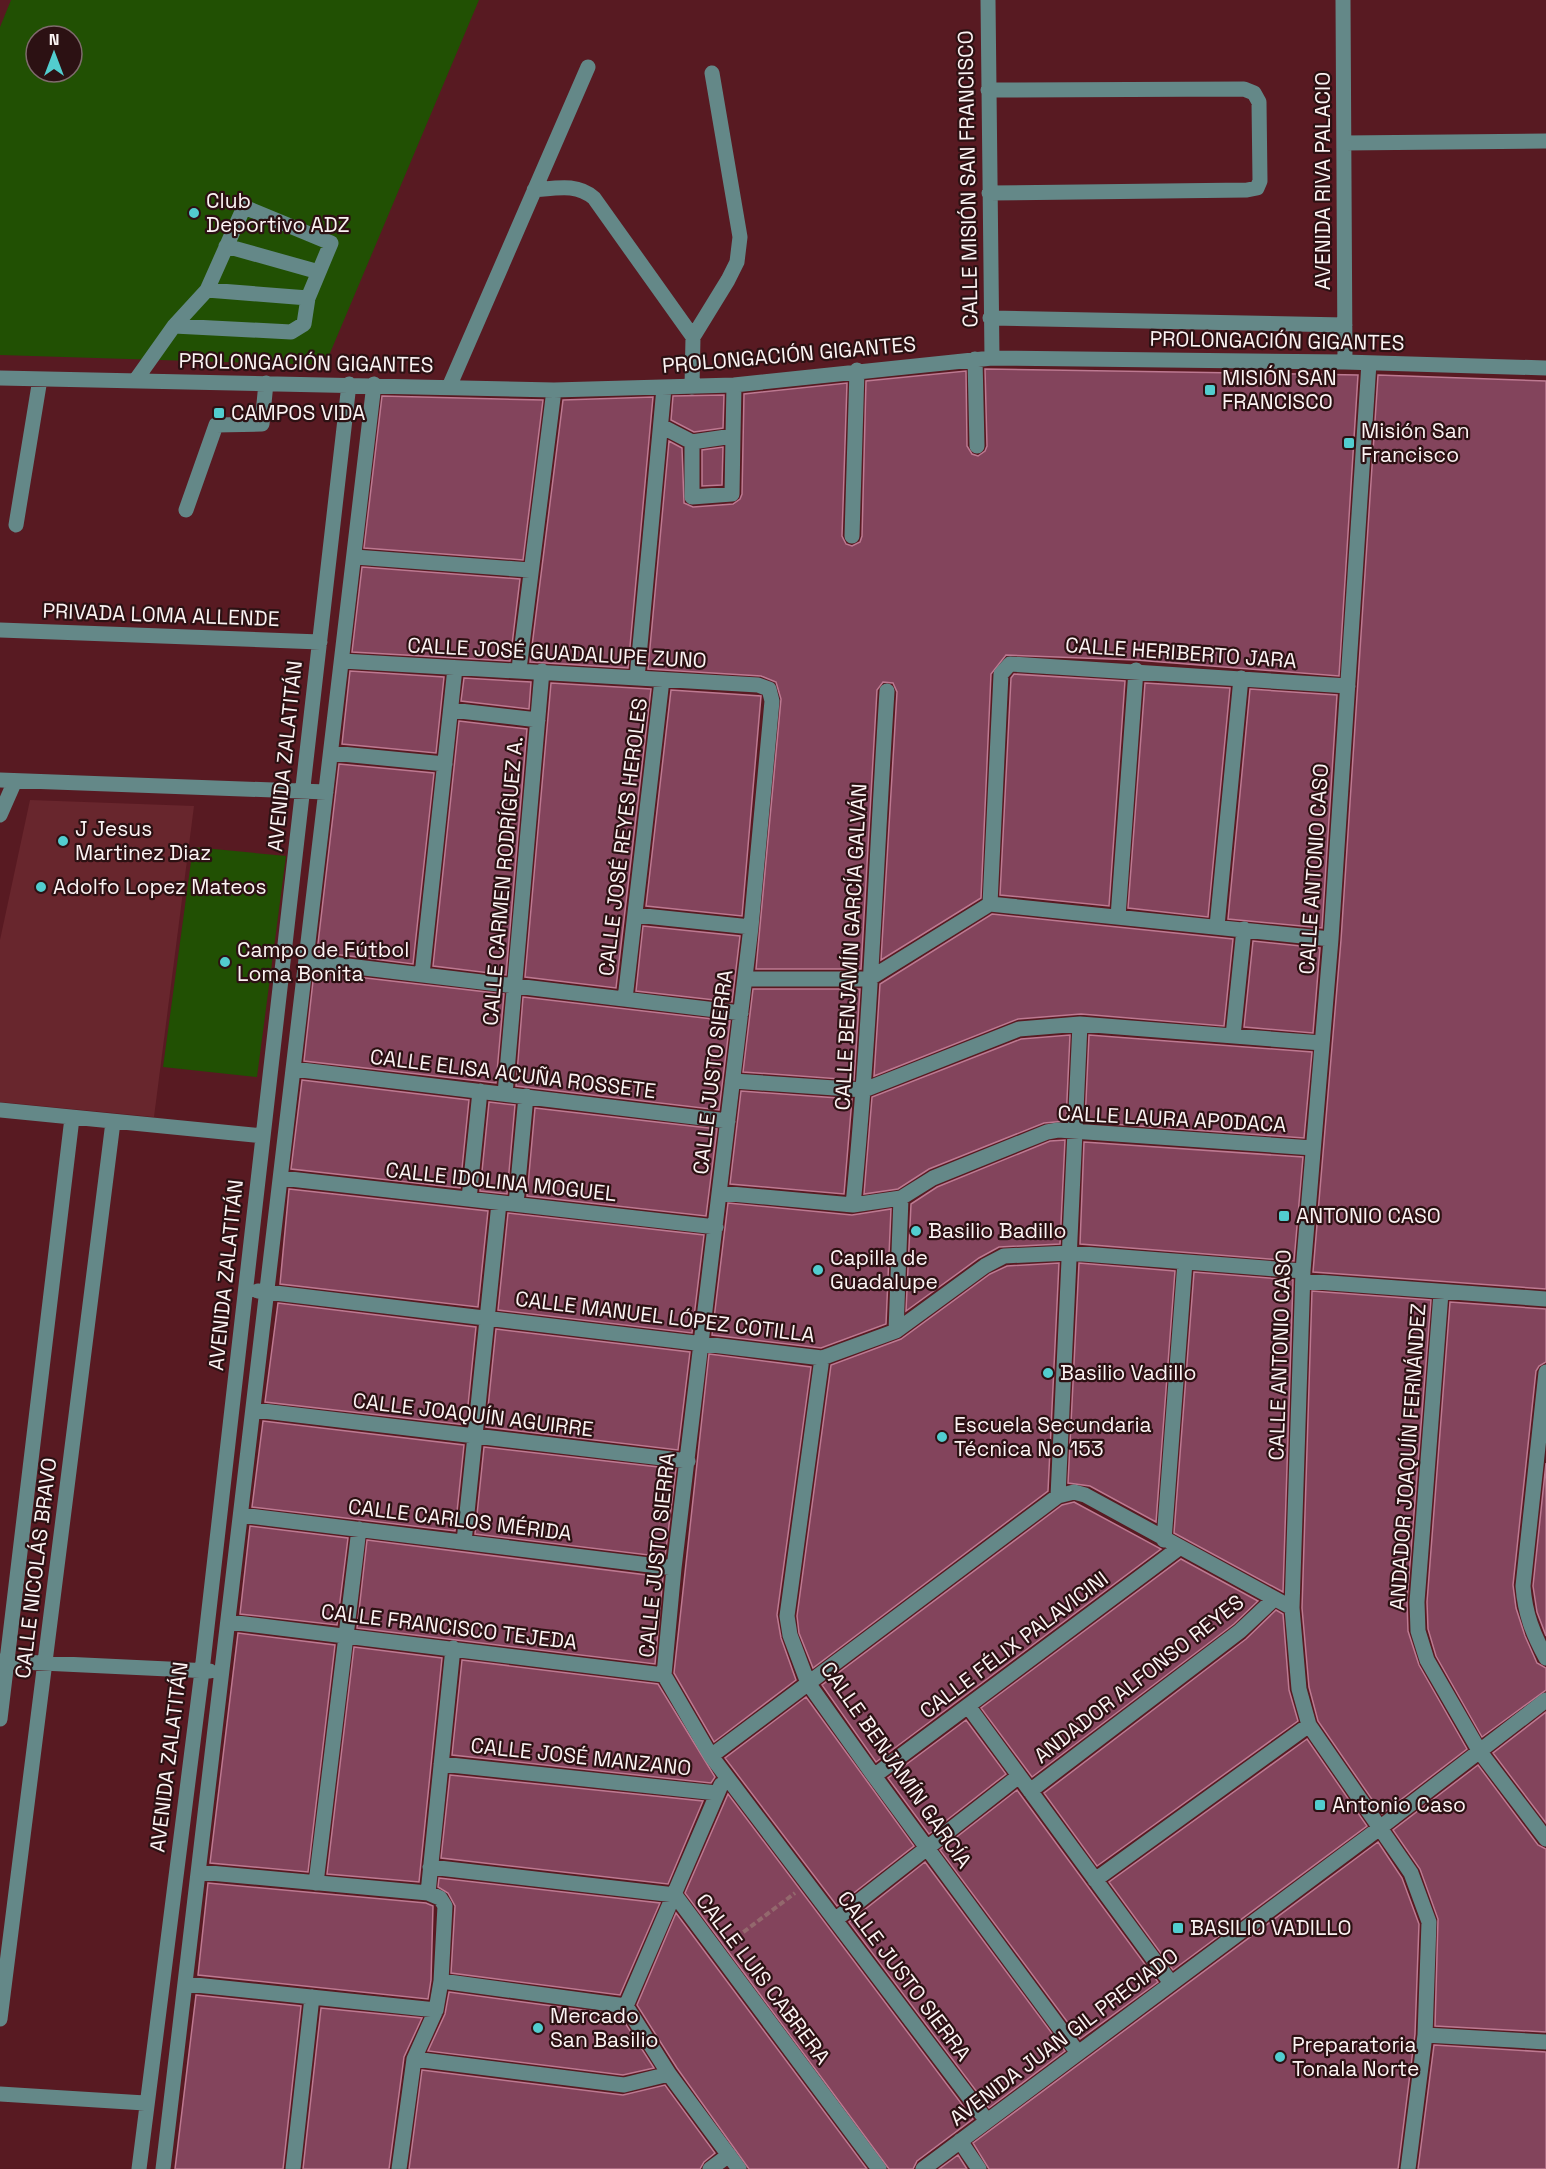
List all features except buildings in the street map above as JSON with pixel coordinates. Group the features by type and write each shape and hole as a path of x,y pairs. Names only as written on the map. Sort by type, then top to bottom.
{"street":[{"name":"CALLE MISIÓN SAN FRANCISCO","path":"988,0 992,358"},
{"name":"AVENIDA RIVA PALACIO","path":"1343,0 1345,362"},
{"path":"448,387 588,67"},
{"path":"692,387 693,338 732,271 736,262 740,237 712,73"},
{"path":"988,90 1244,89 1254,93 1259,102 1260,181 1257,188 989,192"},
{"path":"1344,143 1546,141"},
{"path":"534,190 573,187 585,190 594,198 693,338"},
{"path":"135,381 174,327 207,290 244,207 331,243 308,298 304,324 291,332 174,327"},
{"path":"226,246 319,272"},
{"path":"207,290 308,298"},
{"path":"990,318 1345,325"},
{"name":"PROLONGACIÓN GIGANTES","path":"0,378 374,384 554,390 734,385 857,370 992,358 1345,362 1546,368"},
{"path":"975,359 977,446"},
{"name":"CALLE ANTONIO CASO","path":"1369,363 1330,939 1303,1276 1292,1608 1299,1689 1309,1725 1411,1873 1429,1922 1425,2035 1408,2169"},
{"path":"852,536 857,370"},
{"path":"16,525 39,379"},
{"path":"186,510 216,425 262,424 266,383"},
{"name":"AVENIDA ZALATITÁN","path":"139,2169 145,2103 202,1671 349,384"},
{"name":"AVENIDA ZALATITÁN","path":"163,2169 374,384"},
{"path":"692,442 692,497 732,494 734,385"},
{"name":"CALLE JOSÉ REYES HEROLES","path":"637,678 664,388"},
{"path":"519,669 554,390"},
{"path":"661,426 692,442 733,436"},
{"path":"355,557 530,570"},
{"name":"PRIVADA LOMA ALLENDE","path":"0,630 320,642"},
{"name":"CALLE JOSÉ GUADALUPE ZUNO","path":"342,661 455,668 519,669 758,685 769,689"},
{"name":"CALLE HERIBERTO JARA","path":"990,904 1000,674 1010,664 1136,670 1348,686"},
{"path":"422,975 455,668"},
{"path":"1118,917 1136,670"},
{"name":"CALLE CARMEN RODRÍGUEZ A.","path":"505,1094 542,671"},
{"path":"1217,926 1241,678"},
{"name":"CALLE JOSÉ REYES HEROLES","path":"625,999 662,680"},
{"name":"CALLE JUSTO SIERRA","path":"769,689 772,701 751,927 674,1568 664,1676 711,1756 987,2121"},
{"name":"CALLE BENJAMÍN GARCÍA GALVÁN","path":"854,1205 864,1090 868,979 887,691"},
{"path":"451,710 538,720"},
{"path":"331,753 445,764"},
{"path":"0,815 7,781 326,792"},
{"path":"745,979 868,979 990,904 1330,939"},
{"path":"635,915 751,927"},
{"path":"1233,1036 1244,929"},
{"path":"306,961 741,1013"},
{"path":"1058,1496 1080,1024"},
{"path":"733,1081 864,1090 1019,1029 1080,1024 1322,1043"},
{"name":"CALLE ELISA ACUÑA ROSSETE","path":"293,1069 728,1121"},
{"path":"469,1199 480,1091"},
{"path":"516,1204 526,1096"},
{"path":"0,1110 263,1136"},
{"name":"CALLE NICOLÁS BRAVO","path":"0,1719 3,1661 72,1118"},
{"name":"CALLE NICOLÁS BRAVO","path":"0,2019 113,1122"},
{"name":"CALLE LAURA APODACA","path":"720,1193 854,1205 900,1198 933,1178 1047,1132 1076,1131 1313,1148"},
{"name":"CALLE IDOLINA MOGUEL","path":"281,1178 716,1227"},
{"path":"896,1331 900,1198"},
{"path":"464,1542 499,1203"},
{"name":"CALLE MANUEL LÓPEZ COTILLA","path":"246,1289 822,1358 896,1331 985,1266 1004,1256 1070,1253 1185,1262 1441,1293 1546,1299"},
{"path":"1164,1540 1185,1262"},
{"name":"ANDADOR JOAQUÍN FERNÁNDEZ","path":"1441,1293 1417,1602 1418,1631 1427,1660 1480,1752 1546,1839"},
{"name":"CALLE BENJAMÍN GARCÍA","path":"822,1358 787,1616 790,1635 808,1683 1078,2053"},
{"path":"1546,1372 1539,1517 1523,1587 1525,1610 1530,1629 1546,1658"},
{"name":"CALLE JOAQUÍN AGUIRRE","path":"254,1410 688,1461"},
{"path":"711,1756 1058,1496 1074,1492 1085,1495 1292,1608"},
{"name":"CALLE CARLOS MÉRIDA","path":"241,1515 674,1568"},
{"path":"316,1883 359,1529"},
{"name":"CALLE FÉLIX PALAVICINI","path":"874,1776 1179,1548"},
{"name":"ANDADOR ALFONSO REYES","path":"1030,1791 1240,1630 1274,1600"},
{"name":"CALLE FRANCISCO TEJEDA","path":"229,1622 664,1676"},
{"path":"400,2169 414,2059 436,2010 441,1980 445,1906 434,1895 430,1867 453,1648"},
{"path":"3,1661 45,1665 223,1672"},
{"name":"AVENIDA JUAN GIL PRECIADO","path":"923,2169 1381,1827 1546,1700"},
{"path":"968,1706 1171,1983"},
{"path":"1095,1880 1309,1725"},
{"name":"CALLE JOSÉ MANZANO","path":"441,1764 717,1793"},
{"path":"626,2006 725,1774"},
{"name":"ANDADOR ALFONSO REYES","path":"835,1920 1019,1776"},
{"name":"CALLE LUIS CABRERA","path":"430,1867 675,1895 879,2169"},
{"path":"199,1872 434,1895"},
{"path":"441,1980 626,2006 669,2074 739,2169"},
{"path":"186,1984 436,2010"},
{"path":"293,2169 312,1997"},
{"path":"1425,2035 1546,2042"},
{"path":"414,2059 624,2085 669,2074"},
{"path":"0,2094 145,2103"},
{"path":"960,2141 979,2169"},
{"path":"710,2169 729,2155"}],"path":[{"path":"717,1952 807,1883"}],"shaded area":[{"path":"30,800 194,806 154,1117 0,1102 0,940"}],"green space":[{"name":"Club Deportivo ADZ","path":"11,0 479,0 325,365 0,355 0,27"},
{"name":"Campo de Fútbol Loma Bonita","path":"193,847 286,856 257,1077 163,1067"}],"place":[{"name":"Club Deportivo ADZ","path":"194,213"},
{"name":"MISIÓN SAN FRANCISCO","path":"1210,390"},
{"name":"CAMPOS VIDA","path":"219,413"},
{"name":"Misión San Francisco","path":"1349,443"},
{"name":"J Jesus Martinez Diaz","path":"63,841"},
{"name":"Adolfo Lopez Mateos","path":"41,887"},
{"name":"Campo de Fútbol Loma Bonita","path":"225,962"},
{"name":"ANTONIO CASO","path":"1284,1216"},
{"name":"Basilio Badillo","path":"916,1231"},
{"name":"Capilla de Guadalupe","path":"818,1270"},
{"name":"Basilio Vadillo","path":"1048,1373"},
{"name":"Escuela Secundaria Técnica No 153","path":"942,1437"},
{"name":"Antonio Caso","path":"1320,1805"},
{"name":"BASILIO VADILLO","path":"1178,1928"},
{"name":"Mercado San Basilio","path":"538,2028"},
{"name":"Preparatoria Tonala Norte","path":"1280,2057"}]}
